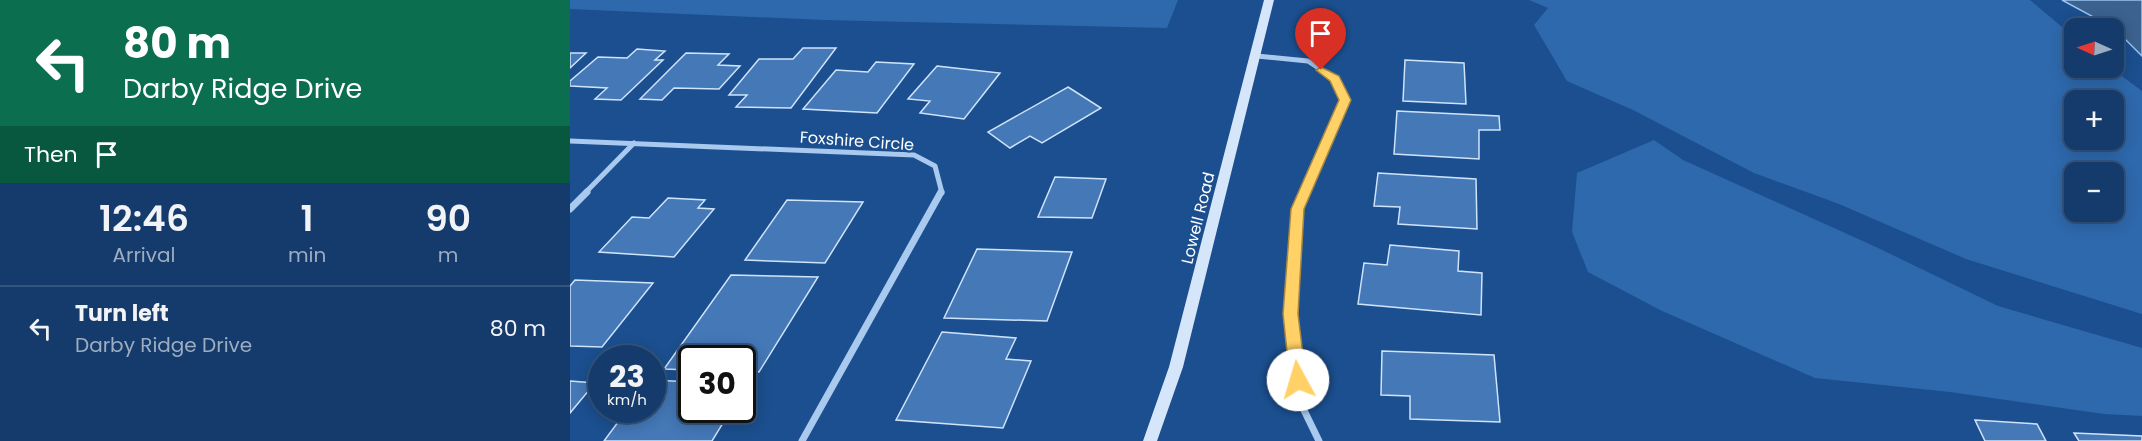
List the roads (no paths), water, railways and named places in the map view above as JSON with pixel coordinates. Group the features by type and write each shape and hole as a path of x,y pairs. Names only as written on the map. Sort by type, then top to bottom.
{"street":[{"name":"Lowell Road","path":"1150,441 1176,367 1257,56 1269,0"},
{"path":"1257,56 1308,61 1335,79 1345,100 1298,209 1291,314 1300,402 1319,441"},
{"name":"Foxshire Circle","path":"570,141 914,155 935,166 942,194 802,441"},
{"path":"570,209 634,143"}]}
